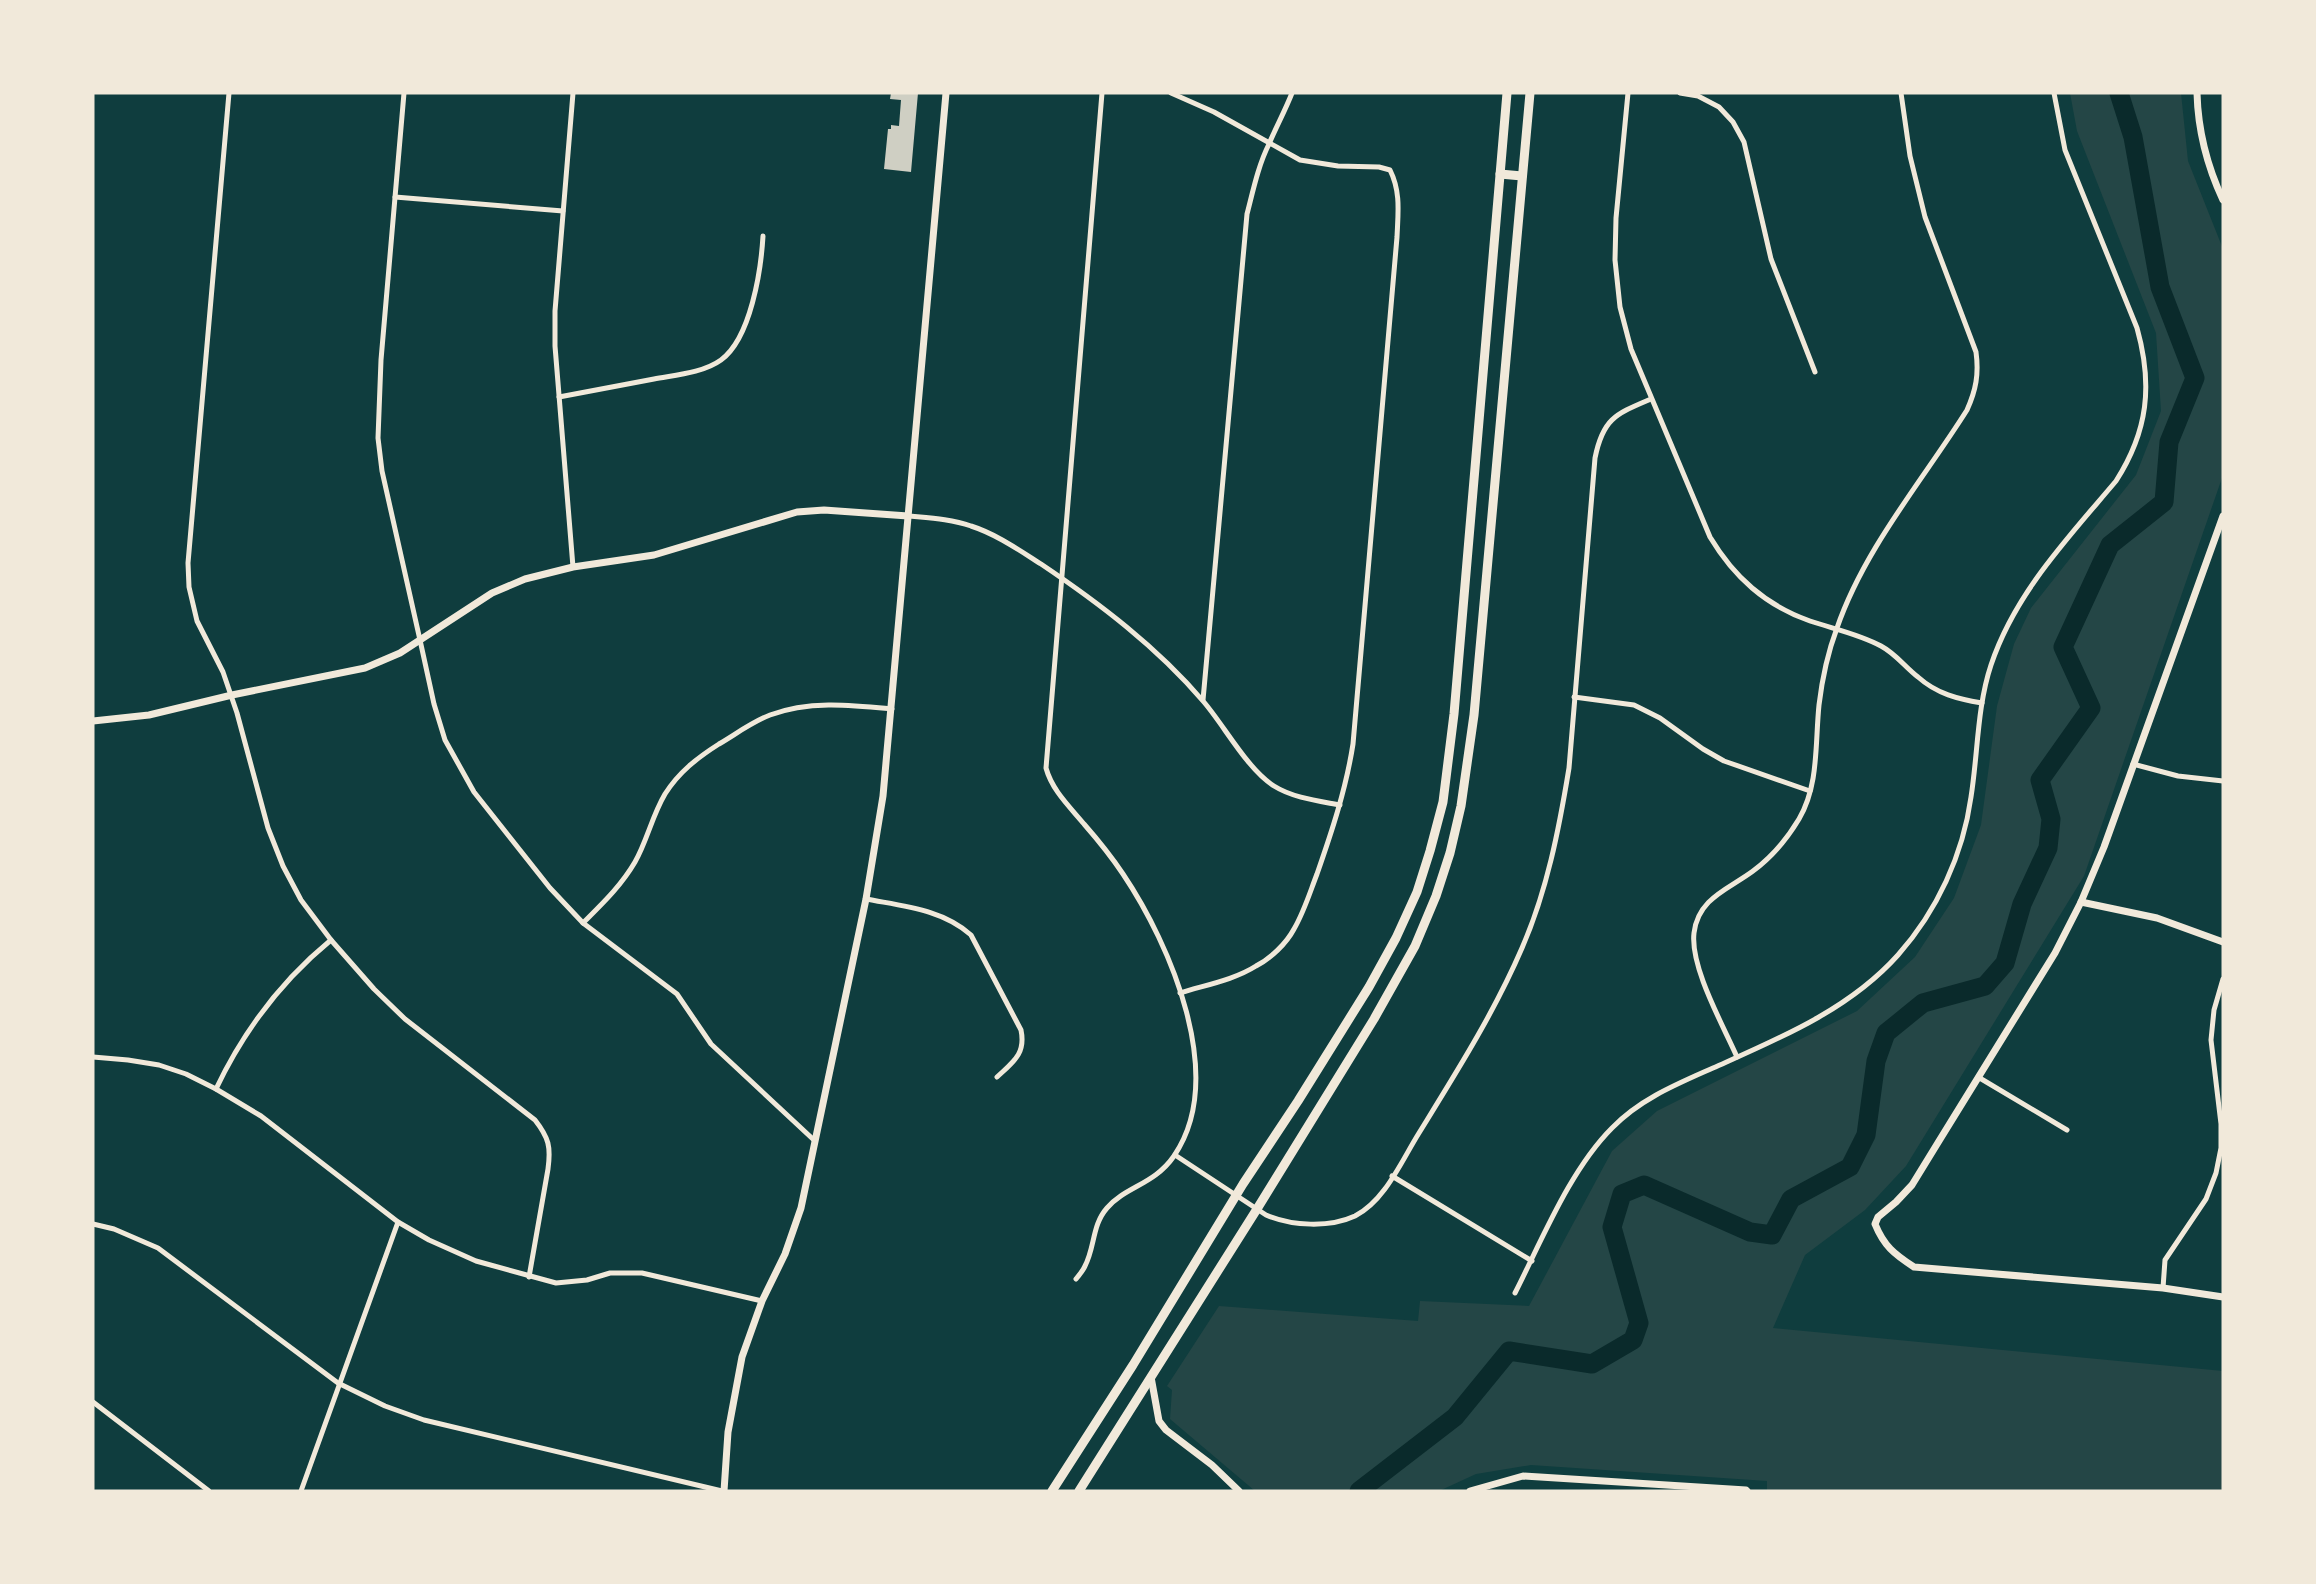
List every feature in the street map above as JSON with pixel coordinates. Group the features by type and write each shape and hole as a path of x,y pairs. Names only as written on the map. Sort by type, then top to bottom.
{"main road":[{"path":"1052,1491 1369,987 1396,939 1417,892 1443,802 1454,713 1507,93"},
{"path":"1079,1491 1374,1019 1415,946 1450,853 1461,806 1474,715 1530,93"},
{"path":"1500,174 1522,176"},
{"path":"1454,713 1474,715"}],"street":[{"path":"229,93 188,563 189,587 197,621 232,695 268,828 283,866 301,900 331,940 374,989 405,1019 534,1120 546,1134 550,1152 548,1170 529,1277"},
{"path":"404,93 381,360 378,438 382,471 445,740 474,792 519,850 583,923 677,993 711,1044 815,1141"},
{"path":"573,93 555,311 555,346 573,567"},
{"path":"93,1224 114,1228 158,1248 338,1383 385,1406 424,1420 723,1491 734,1395 742,1357 801,1208 866,899 883,796 946,93"},
{"path":"1076,1279 1085,1267 1099,1220 1108,1207 1118,1198 1156,1176 1175,1154 1186,1131 1197,1086 1193,1042 1180,993 1153,925 1124,875 1050,781 1046,768 1102,93"},
{"path":"1171,93 1214,112 1286,154 1312,163 1390,170 1398,185 1397,237 1353,744 1347,782 1303,911 1293,931 1279,949 1243,973 1180,993"},
{"path":"1203,701 1243,245 1250,203 1269,144 1292,93"},
{"path":"1628,93 1616,218 1615,260 1620,307 1631,349 1710,537 1725,561 1760,596 1808,620 1881,646 1938,692 1982,703"},
{"path":"1679,93 1699,96 1719,107 1733,122 1744,142 1771,259 1815,372"},
{"path":"1737,1057 1693,952 1694,931 1700,913 1719,891 1753,871 1785,841 1800,817 1814,773 1821,693 1836,629 1853,588 1871,555 1950,437 1976,391 1976,352 1922,207 1910,156 1901,93"},
{"path":"1515,1293 1588,1156 1612,1127 1638,1106 1668,1088 1795,1030 1841,1004 1877,977 1891,962 1932,909 1948,878 1965,831 1982,703 1997,648 2024,595 2127,464 2140,434 2147,396 2144,354 2137,328 2065,150 2054,93"},
{"path":"2197,93 2208,163 2223,200"},
{"path":"395,197 563,211"},
{"path":"559,397 693,372 720,361 734,345 749,314 761,271 763,236"},
{"path":"1175,1154 1257,1209 1276,1219 1297,1223 1318,1224 1355,1216 1371,1204 1392,1176 1479,1036 1524,945 1544,883 1562,812 1569,768 1595,458 1599,438 1607,422 1618,413 1651,399"},
{"path":"93,721 149,715 365,668 400,653 492,593 525,579 573,567 654,555 796,512 834,510 953,521 972,526 1013,546 1113,616 1169,666 1203,701 1260,775 1275,787 1290,794 1340,805"},
{"path":"2223,516 2104,847 2081,902 2055,953 1912,1185 1878,1217 1875,1224 1882,1242 1914,1267 2163,1288 2223,1297"},
{"path":"1574,696 1634,705 1660,718 1703,750 1724,761 1810,791"},
{"path":"583,923 621,884 636,860 653,816 667,792 683,770 701,756 771,714 835,704 892,709"},
{"path":"2133,764 2178,776 2223,781"},
{"path":"866,899 933,913 961,926 971,935 1021,1030 1023,1041 1020,1052 997,1077"},
{"path":"2081,902 2157,918 2223,942"},
{"path":"216,1089 232,1056 262,1011 306,961 331,940"},
{"path":"2163,1288 2165,1260 2206,1199 2216,1173 2221,1148 2221,1124 2211,1040 2214,1010 2223,979"},
{"path":"93,1057 128,1059 159,1065 186,1074 216,1089 261,1116 398,1222 475,1261 556,1283 569,1283 610,1273 635,1272 762,1301"},
{"path":"1978,1077 2067,1130"},
{"path":"1392,1176 1532,1261"},
{"path":"301,1491 398,1222"},
{"path":"1151,1377 1159,1421 1166,1430 1212,1465 1239,1491"},
{"path":"93,1402 209,1491"},
{"path":"1470,1491 1523,1476 1747,1491"}],"shaded area":[{"path":"2070,93 2181,93 2188,161 2223,249 2223,475 2084,876 1906,1166 1865,1210 1805,1255 1773,1328 2223,1371 2223,1491 1767,1491 1767,1481 1531,1465 1476,1474 1439,1491 1255,1491 1170,1419 1172,1390 1167,1386 1219,1306 1418,1321 1420,1301 1529,1306 1612,1151 1657,1111 1857,1011 1915,957 1954,898 1981,825 1997,706 2014,644 2031,608 2136,475 2161,411 2156,333 2077,131"}],"building":[{"path":"891,93 918,93 911,172 884,169 888,129 891,129 891,125 899,126 901,100 890,99"}],"waterway":[{"path":"1359,1491 1455,1417 1509,1351 1592,1364 1633,1340 1639,1323 1612,1227 1622,1194 1644,1185 1750,1232 1772,1235 1791,1199 1850,1167 1866,1135 1876,1061 1886,1033 1923,1003 1985,986 2005,963 2022,904 2048,848 2051,819 2040,780 2091,708 2063,647 2110,545 2164,502 2169,442 2195,378 2160,287 2133,137 2119,93"}]}
